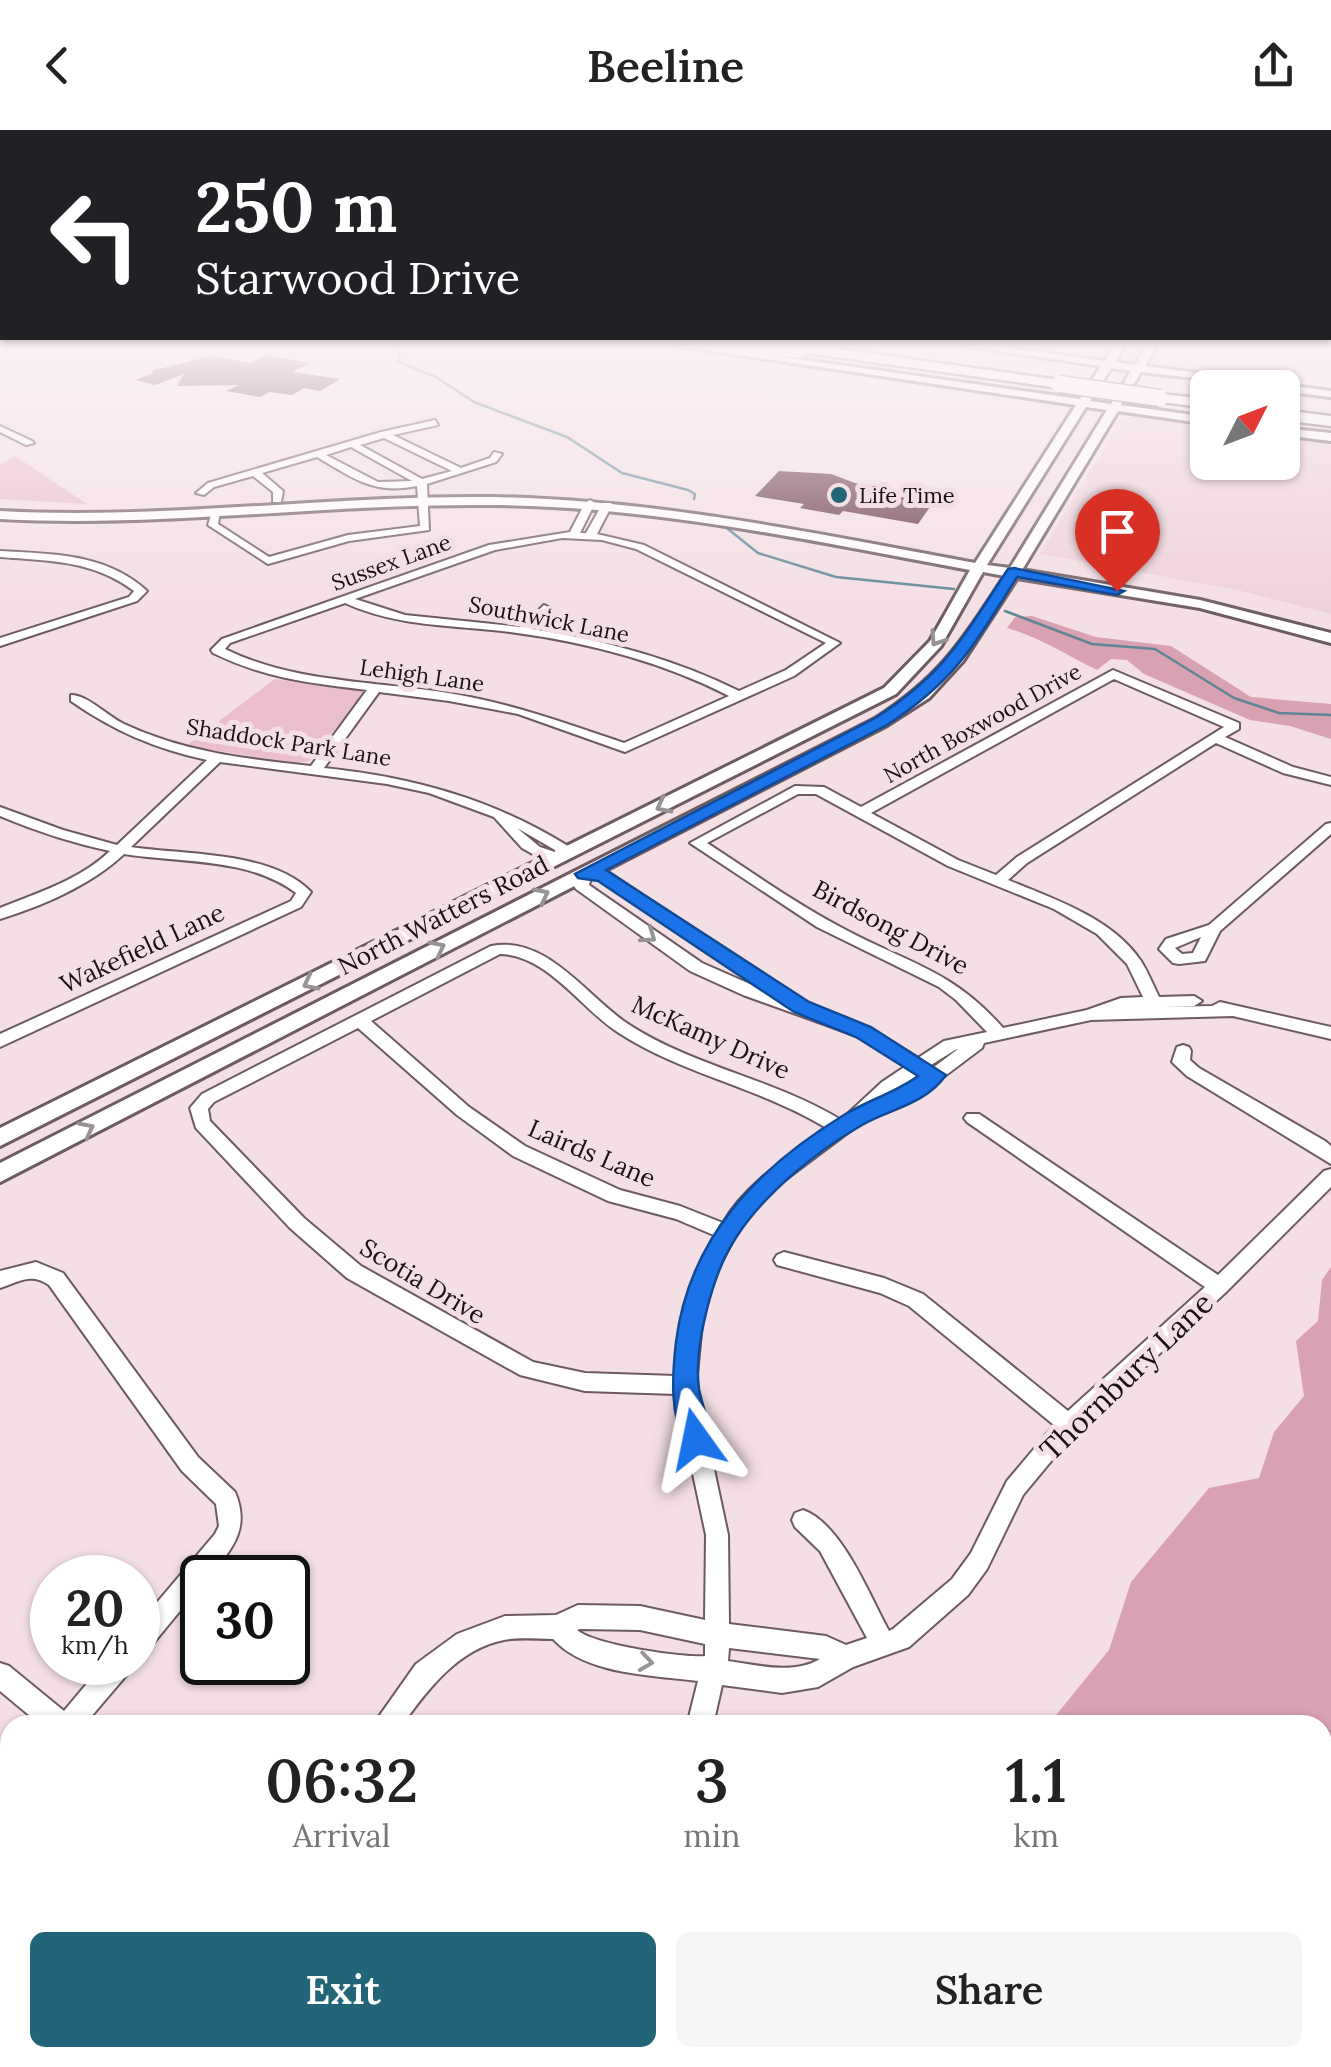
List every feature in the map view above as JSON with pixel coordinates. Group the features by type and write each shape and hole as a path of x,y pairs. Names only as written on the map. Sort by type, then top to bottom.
{"main road":[{"name":"North Watters Road","path":"0,1138 890,690 936,643 982,561 1063,435"},
{"name":"North Watters Road","path":"0,1173 881,722 923,694 958,658 1096,435"},
{"path":"1037,478 1066,483"},
{"path":"0,506 119,510 424,492 529,491 619,496 1331,624"},
{"path":"0,515 125,518 216,514 424,492 719,513"},
{"path":"590,504 600,498 619,496"},
{"path":"1274,614 1331,638"},
{"path":"562,857 585,874"}],"street":[{"path":"14,435 29,442"},
{"path":"201,493 211,485 380,435"},
{"path":"387,435 460,471"},
{"path":"352,444 424,492"},
{"path":"318,454 378,485 424,492 460,471 494,460 496,454"},
{"path":"254,472 278,491 276,500"},
{"path":"216,514 214,525 268,561 348,538 425,528 424,492"},
{"path":"582,535 590,504"},
{"path":"582,535 607,505"},
{"path":"582,535 640,548 833,641 833,646 808,663 741,697"},
{"name":"Sussex Lane","path":"218,646 506,543 582,535"},
{"path":"0,642 140,594 140,589 111,568 95,562 2,556"},
{"name":"Southwick Lane","path":"346,599 396,616 524,631 622,652 741,697"},
{"path":"524,631 544,608"},
{"name":"Lehigh Lane","path":"218,646 219,652 268,672 521,711 624,748 741,697"},
{"name":"North Boxwood Drive","path":"860,812 1113,674 1234,726 1216,738"},
{"path":"315,770 374,688"},
{"name":"Shaddock Park Lane","path":"75,698 137,735 218,758 428,788 501,817 511,832 547,857 562,857"},
{"path":"999,880 1022,860 1216,738 1288,770 1331,781"},
{"path":"0,914 84,878 123,850 218,758"},
{"name":"Birdsong Drive","path":"860,812 820,790 800,788 697,843 837,932 949,982 979,1008 1000,1036"},
{"path":"0,811 52,832 123,850"},
{"path":"860,812 953,863 1059,906 1102,931 1134,962 1155,1006"},
{"path":"1214,928 1331,828"},
{"name":"Wakefield Lane","path":"0,1041 296,904 303,896 302,888 255,870 123,850"},
{"path":"802,1007 603,875 585,874 581,886 696,966 750,992 802,1007 863,1032 926,1070"},
{"name":"McKamy Drive","path":"199,1108 208,1098 498,948 519,949 623,1028 848,1124"},
{"path":"702,1715 718,1634 717,1535 685,1385 693,1312 704,1275 726,1232 770,1181 848,1124 903,1099 926,1070 981,1040 1092,1015 1155,1006 1230,1011 1331,1034"},
{"name":"Lairds Lane","path":"358,1020 463,1111 519,1151 616,1196 680,1213 726,1232"},
{"path":"1182,1052 1181,1062 1193,1072 1319,1146 1331,1157"},
{"name":"Scotia Drive","path":"199,1108 202,1123 297,1223 378,1288 548,1377 604,1384 685,1385"},
{"path":"974,1118 1220,1286"},
{"name":"Thornbury Lane","path":"558,1627 575,1645 622,1658 782,1682 818,1676 846,1657 900,1638 960,1587 979,1560 1015,1488 1068,1424 1220,1286 1331,1176"},
{"path":"784,1260 884,1286 916,1300 1068,1424"},
{"path":"0,1280 20,1271 36,1270 56,1279 190,1464 227,1499 231,1512 224,1541 160,1617"},
{"path":"803,1520 828,1543 883,1644"},
{"path":"394,1715 425,1673 466,1642 504,1628 558,1627 578,1617 640,1618 718,1634 826,1648 846,1657"},
{"path":"0,1675 51,1715"},
{"path":"73,1715 100,1685"}],"shaded area":[{"path":"1113,435 1190,435 1190,480 1300,480 1300,439 1331,444 1331,614 1238,590 1040,554"},
{"path":"15,456 87,504 0,499 0,465"},
{"path":"1032,616 1096,637 1171,646 1251,697 1331,704 1331,739 1290,726 1250,720 1144,674 1127,660 1111,659 1097,670 1007,628 1015,617"},
{"path":"275,679 366,691 309,761 298,763 186,746"},
{"path":"1331,1267 1331,1715 1056,1715 1109,1650 1131,1582 1209,1488 1259,1478 1274,1432 1304,1396 1296,1341 1318,1321 1322,1280"}],"building":[{"name":"Life Time","path":"779,471 831,474 855,483 937,497 918,524 843,511 839,515 800,508 804,504 755,496"}],"waterway":[{"path":"563,435 622,473 688,490 695,494 694,499"},
{"path":"723,525 758,553 836,577 954,589"},
{"path":"1005,611 1092,644 1155,649 1234,698 1279,713 1331,715"}],"place":[{"name":"Life Time","path":"839,495"}],"route":[{"path":"696,1439 685,1385 693,1312 704,1275 726,1232 770,1181 854,1119 903,1099 934,1075 863,1032 802,1007 603,875 585,874 901,710 938,682 958,658 1014,572 1117,591"}]}
